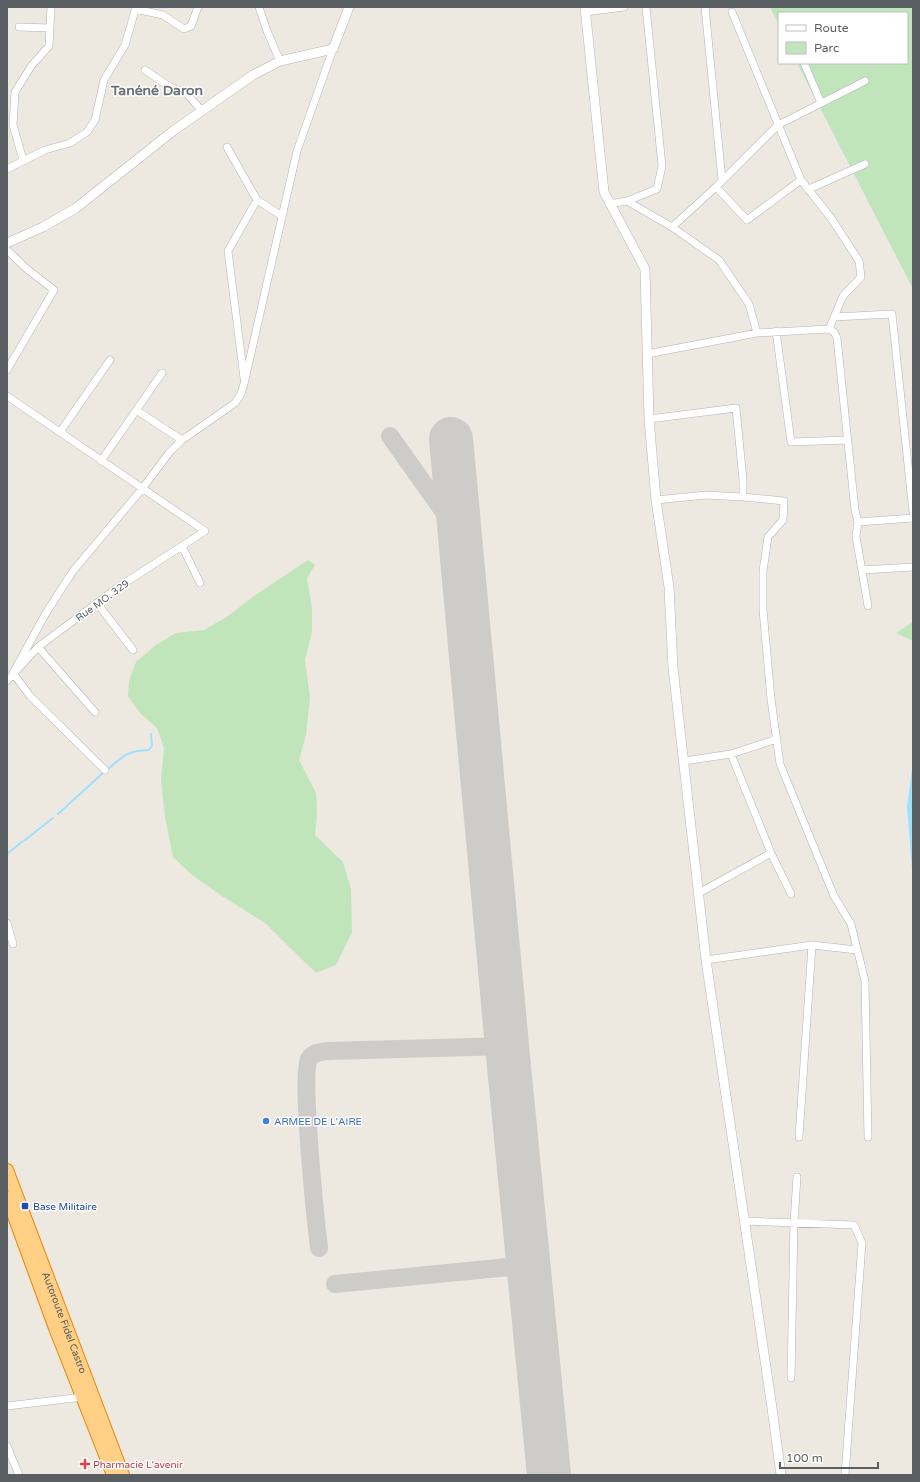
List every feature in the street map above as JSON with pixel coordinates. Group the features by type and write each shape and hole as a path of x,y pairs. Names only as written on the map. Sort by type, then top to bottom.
{"highway":[{"name":"Autoroute Fidel Castro","path":"7,1170 123,1475"},
{"name":"Autoroute Fidel Castro","path":"7,1197 55,1328 113,1475"}],"street":[{"path":"23,160 13,125 15,92 32,65 49,46 51,7"},
{"path":"7,170 23,160 45,150 70,143 87,132 95,120 104,80 125,45 136,8 163,15 184,29 191,26 198,7"},
{"path":"259,7 267,31 280,61"},
{"path":"105,770 30,696 13,673 46,613 73,571 142,489 169,453 182,440 235,403 241,394 297,151 349,7"},
{"path":"624,7 585,9 604,192 609,204 645,269 649,419 656,500 669,588 673,668 698,894 706,960 781,1475"},
{"path":"609,204 627,201 657,189 662,166 646,7"},
{"path":"705,7 722,180"},
{"path":"732,12 801,180 831,218 859,261 861,277 843,296 829,329"},
{"path":"19,28 50,28"},
{"path":"7,243 43,227 76,208 173,131 253,75 280,61 333,49"},
{"path":"804,64 821,103"},
{"path":"145,70 170,87 187,94 202,111"},
{"path":"672,227 716,187 778,124 865,81"},
{"path":"227,147 257,200 282,216"},
{"path":"809,190 865,164"},
{"path":"716,187 747,220 801,180"},
{"path":"244,384 228,250 257,200"},
{"path":"627,201 672,227 719,260 749,304 757,333"},
{"path":"7,250 27,269 54,290 7,370"},
{"path":"834,317 892,314 913,512"},
{"path":"647,354 757,333 829,329 834,332 837,338 847,440 855,510 858,522 856,536 868,606"},
{"path":"776,332 791,442 847,440"},
{"path":"60,432 110,360"},
{"path":"101,460 162,373"},
{"path":"7,396 142,489"},
{"path":"649,419 736,408 743,480 743,497"},
{"path":"136,410 182,440"},
{"name":"Rue MO. 329","path":"7,681 38,647 117,588 205,531 142,489"},
{"path":"656,500 706,495 784,501 783,520 768,537 763,571 763,610 770,699 780,764 834,896 851,924 856,950 865,982 868,1137"},
{"path":"858,522 913,518"},
{"path":"182,546 200,582"},
{"path":"862,570 913,567"},
{"path":"97,603 133,650"},
{"path":"38,647 95,712"},
{"path":"684,761 731,754 777,738"},
{"path":"731,754 790,894"},
{"path":"698,894 772,853"},
{"path":"7,924 13,944"},
{"path":"706,960 812,945 856,950"},
{"path":"799,1137 812,945"},
{"path":"791,1378 794,1222 797,1177"},
{"path":"744,1221 854,1224 862,1243 845,1475"},
{"path":"7,1406 83,1397"},
{"path":"7,1446 19,1475"}],"green space":[{"path":"770,7 913,7 913,289 798,64 908,64 908,12 778,12 778,23"},
{"path":"308,560 315,565 307,578 312,609 312,632 305,660 310,698 306,735 299,760 316,793 317,814 315,835 343,862 351,889 352,932 336,965 316,973 265,923 192,875 173,857 165,817 161,779 164,748 157,728 140,713 128,696 129,681 136,662 156,645 176,633 204,630 228,616 254,596"},
{"path":"913,622 913,641 896,633"}],"water":[{"path":"913,763 913,882 907,806"}],"waterway":[{"path":"108,769 126,755 136,751 149,750 152,746 151,734"},
{"path":"58,814 104,772"},
{"path":"25,840 53,818"},
{"path":"7,854 23,841"}],"taxiway":[{"path":"390,436 451,522 461,547"},
{"path":"319,1248 307,1118 306,1090 309,1059 317,1053 328,1051 507,1046"},
{"path":"335,1284 529,1265"}],"runway":[{"path":"451,439 507,1046 549,1475"}],"place":[{"name":"ARMEE DE L'AIRE","path":"266,1121"},
{"name":"Base Militaire","path":"25,1206"},
{"name":"Pharmacie L'avenir","path":"85,1464"}],"district":[{"name":"Tanéné Daron","path":"157,90"}]}
